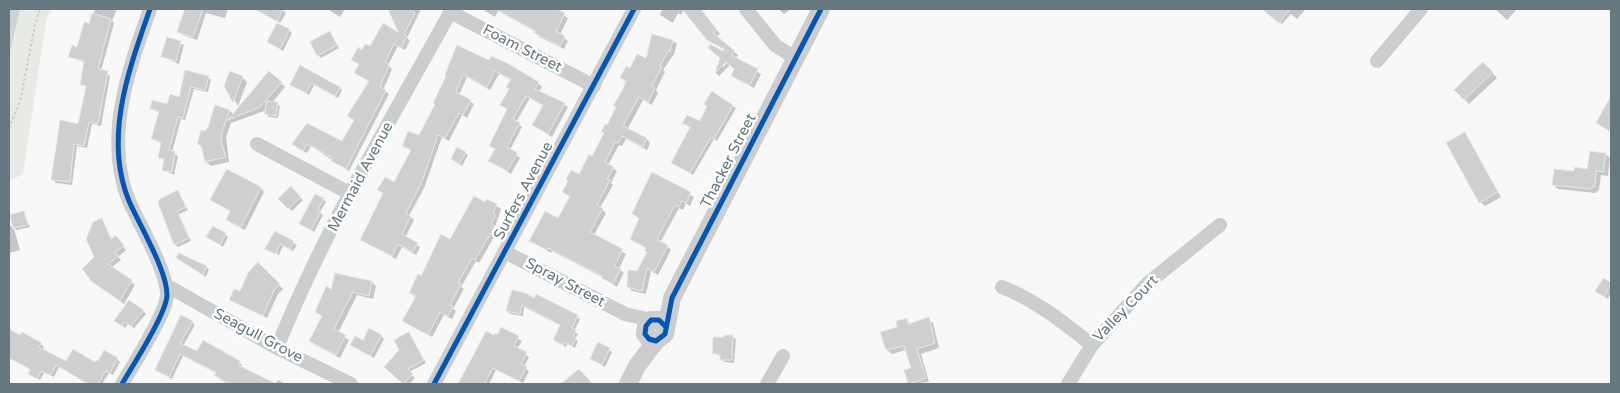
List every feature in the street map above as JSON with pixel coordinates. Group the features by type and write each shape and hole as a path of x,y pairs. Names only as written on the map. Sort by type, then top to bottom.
{"street":[{"path":"122,384 165,305 166,285 128,199 122,180 118,148 122,100 150,9"},
{"name":"Surfers Avenue","path":"434,384 634,9"},
{"path":"746,9 775,45 795,58"},
{"name":"Thacker Street","path":"628,384 652,329 672,298 820,9"},
{"path":"1377,61 1421,9"},
{"name":"Foam Street","path":"451,10 594,86"},
{"name":"Mermaid Avenue","path":"277,348 297,298 451,10"},
{"path":"257,144 351,194"},
{"name":"Valley Court","path":"1068,384 1092,345 1148,283 1220,225"},
{"name":"Spray Street","path":"505,252 652,329"},
{"name":"Seagull Grove","path":"166,285 277,348 351,384"},
{"path":"1002,288 1023,296 1050,311 1092,345"},
{"path":"767,384 783,356"}],"path":[{"path":"9,128 20,102 35,25 40,9"}],"shaded area":[{"path":"9,9 52,9 46,21 23,174 9,181"},
{"path":"9,9 20,9 9,56"}],"building":[{"path":"185,9 203,9 193,37 177,32"},
{"path":"254,9 283,9 277,21"},
{"path":"388,9 408,9 415,13 404,34 407,36 401,48 394,44 385,62 389,65 380,87 386,90 346,169 331,161 333,158 307,144 303,151 292,144 307,123 342,141 354,120 347,116 369,81 354,73 359,64 351,60 358,47 362,50 365,44 370,46 383,23 398,32"},
{"path":"496,9 557,9 565,13 556,31 565,36 560,46 534,33 535,31"},
{"path":"682,9 701,9 717,30 713,33 735,51 731,55 758,69 750,85 731,76 734,69 726,62 715,73 720,58 708,48 710,44 723,51 724,49 707,40"},
{"path":"1262,9 1290,9 1279,23"},
{"path":"92,13 111,19 98,69 108,71 98,124 89,122 84,146 74,144 70,182 51,180 60,120 78,124 86,86 80,85 84,61 68,57 72,45 77,47 84,22 89,23"},
{"path":"277,23 290,29 280,49 267,42"},
{"path":"330,31 337,45 317,56 310,42"},
{"path":"652,34 673,40 670,52 668,51 660,66 662,67 652,86 655,88 648,102 639,97 623,126 647,138 643,147 622,136 618,143 615,142 605,162 614,167 607,179 610,180 597,205 603,208 590,232 623,249 614,267 621,268 613,284 601,278 602,276 548,248 547,250 529,241 545,211 558,218 570,196 562,192 568,181 566,179 571,170 579,174 589,154 592,156 604,133 601,132 605,124 607,125 616,107 613,106 626,81 620,78 626,66 630,68 637,54 646,58"},
{"path":"167,37 181,41 176,61 161,57"},
{"path":"457,45 489,60 491,56 509,64 539,82 535,89 565,103 548,134 532,125 543,105 526,96 513,119 520,123 507,147 518,153 507,171 488,161 495,149 489,146 507,109 500,105 509,89 506,87 511,79 495,71 487,87 463,74 456,92 471,100 463,115 459,113 445,138 438,135 421,184 406,213 411,216 402,234 418,243 413,252 398,244 392,256 360,240 383,193 377,190 385,177 394,182 411,150 402,146 408,131 419,135 435,104 433,103 446,76"},
{"path":"1483,62 1493,72 1464,100 1454,90"},
{"path":"300,65 340,87 335,96 311,83 306,93 290,85"},
{"path":"185,70 209,76 205,90 191,87 183,118 178,117 169,150 175,151 172,172 162,171 164,159 158,158 161,142 151,139 159,111 150,109 152,100 167,104 170,94 179,97"},
{"path":"230,71 243,76 233,103 224,86"},
{"path":"269,71 282,82 260,107 228,120"},
{"path":"712,91 733,105 714,139 711,137 690,173 671,163 690,127 682,123 687,115 700,121 707,106 704,104"},
{"path":"1611,96 1611,132 1596,123"},
{"path":"267,101 278,102 276,116 265,114"},
{"path":"215,105 230,110 222,132 221,141 226,157 205,162 201,146 197,144 201,130 205,131 208,127"},
{"path":"1465,132 1498,192 1479,203 1446,143"},
{"path":"457,147 466,152 459,164 451,159"},
{"path":"1590,151 1606,153 1603,172 1596,171 1595,186 1590,189 1552,185 1554,169 1574,171 1574,167 1587,169"},
{"path":"227,169 261,187 241,227 226,220 230,211 210,200"},
{"path":"652,172 691,192 686,203 682,201 679,207 675,205 658,237 658,240 668,245 654,272 647,268 642,291 627,287 628,270 637,271 647,252 644,250 646,248 630,239 639,218 632,214"},
{"path":"291,186 301,197 288,209 278,199"},
{"path":"178,190 186,207 177,211 189,238 174,245 158,203 160,199"},
{"path":"315,194 324,198 318,209 321,211 311,230 299,224"},
{"path":"474,196 485,202 487,199 497,204 493,213 496,215 491,224 495,226 475,260 472,258 458,283 461,284 450,305 453,306 448,316 440,312 428,335 402,321 416,296 409,293 418,274 421,276 441,234 450,239"},
{"path":"24,211 28,225 13,228 10,215"},
{"path":"102,218 111,239 116,235 124,246 115,252 118,256 108,264 132,280 120,301 92,282 82,269 94,257 86,239 93,222"},
{"path":"213,226 226,233 220,245 206,237"},
{"path":"275,231 294,241 290,249 280,244 275,254 265,249"},
{"path":"179,253 207,266 203,275 176,258"},
{"path":"258,262 280,284 274,290 263,316 229,300 234,289 240,291 248,273"},
{"path":"335,273 372,281 369,296 353,292 334,329 346,335 336,355 309,341 322,316 315,312 326,286 331,289"},
{"path":"1604,278 1611,283 1604,297 1595,291"},
{"path":"512,290 526,293 534,298 536,294 578,315 572,328 576,330 573,336 576,338 572,346 564,342 563,345 553,340 560,325 522,305 520,314 506,311"},
{"path":"129,300 144,310 131,326 124,322 122,326 114,321"},
{"path":"181,315 193,321 180,343 197,351 203,340 240,361 238,365 277,384 231,384 214,375 216,372 180,354 169,377 155,370"},
{"path":"929,317 935,343 917,349 926,378 908,384 904,370 911,368 904,346 886,350 880,332 897,327 896,321 907,318 908,324"},
{"path":"501,327 519,336 514,346 527,352 521,364 527,367 519,381 493,368 484,384 458,384 486,331 494,335 498,334"},
{"path":"369,328 382,335 370,356 350,345 355,336 363,340"},
{"path":"9,329 20,335 22,332 42,343 39,347 66,361 73,349 95,362 96,360 98,361 104,350 118,358 110,373 105,371 98,384 88,384 56,365 51,375 41,371 37,379 28,374 30,369 9,358"},
{"path":"409,332 424,360 408,369 413,374 403,384 384,367 399,350 394,340"},
{"path":"725,335 733,335 732,360 720,360 720,354 712,354 713,337 724,337"},
{"path":"598,342 610,348 602,365 590,359"},
{"path":"579,369 593,384 561,384"}],"cycle path":[{"path":"122,384 155,328 167,296 163,274 158,261 129,201 118,153 119,128 127,80 150,9"},
{"path":"434,384 634,9"},
{"path":"665,326 659,320 651,320 646,326 645,334 649,339 656,341 665,334 672,298 821,9"}]}
